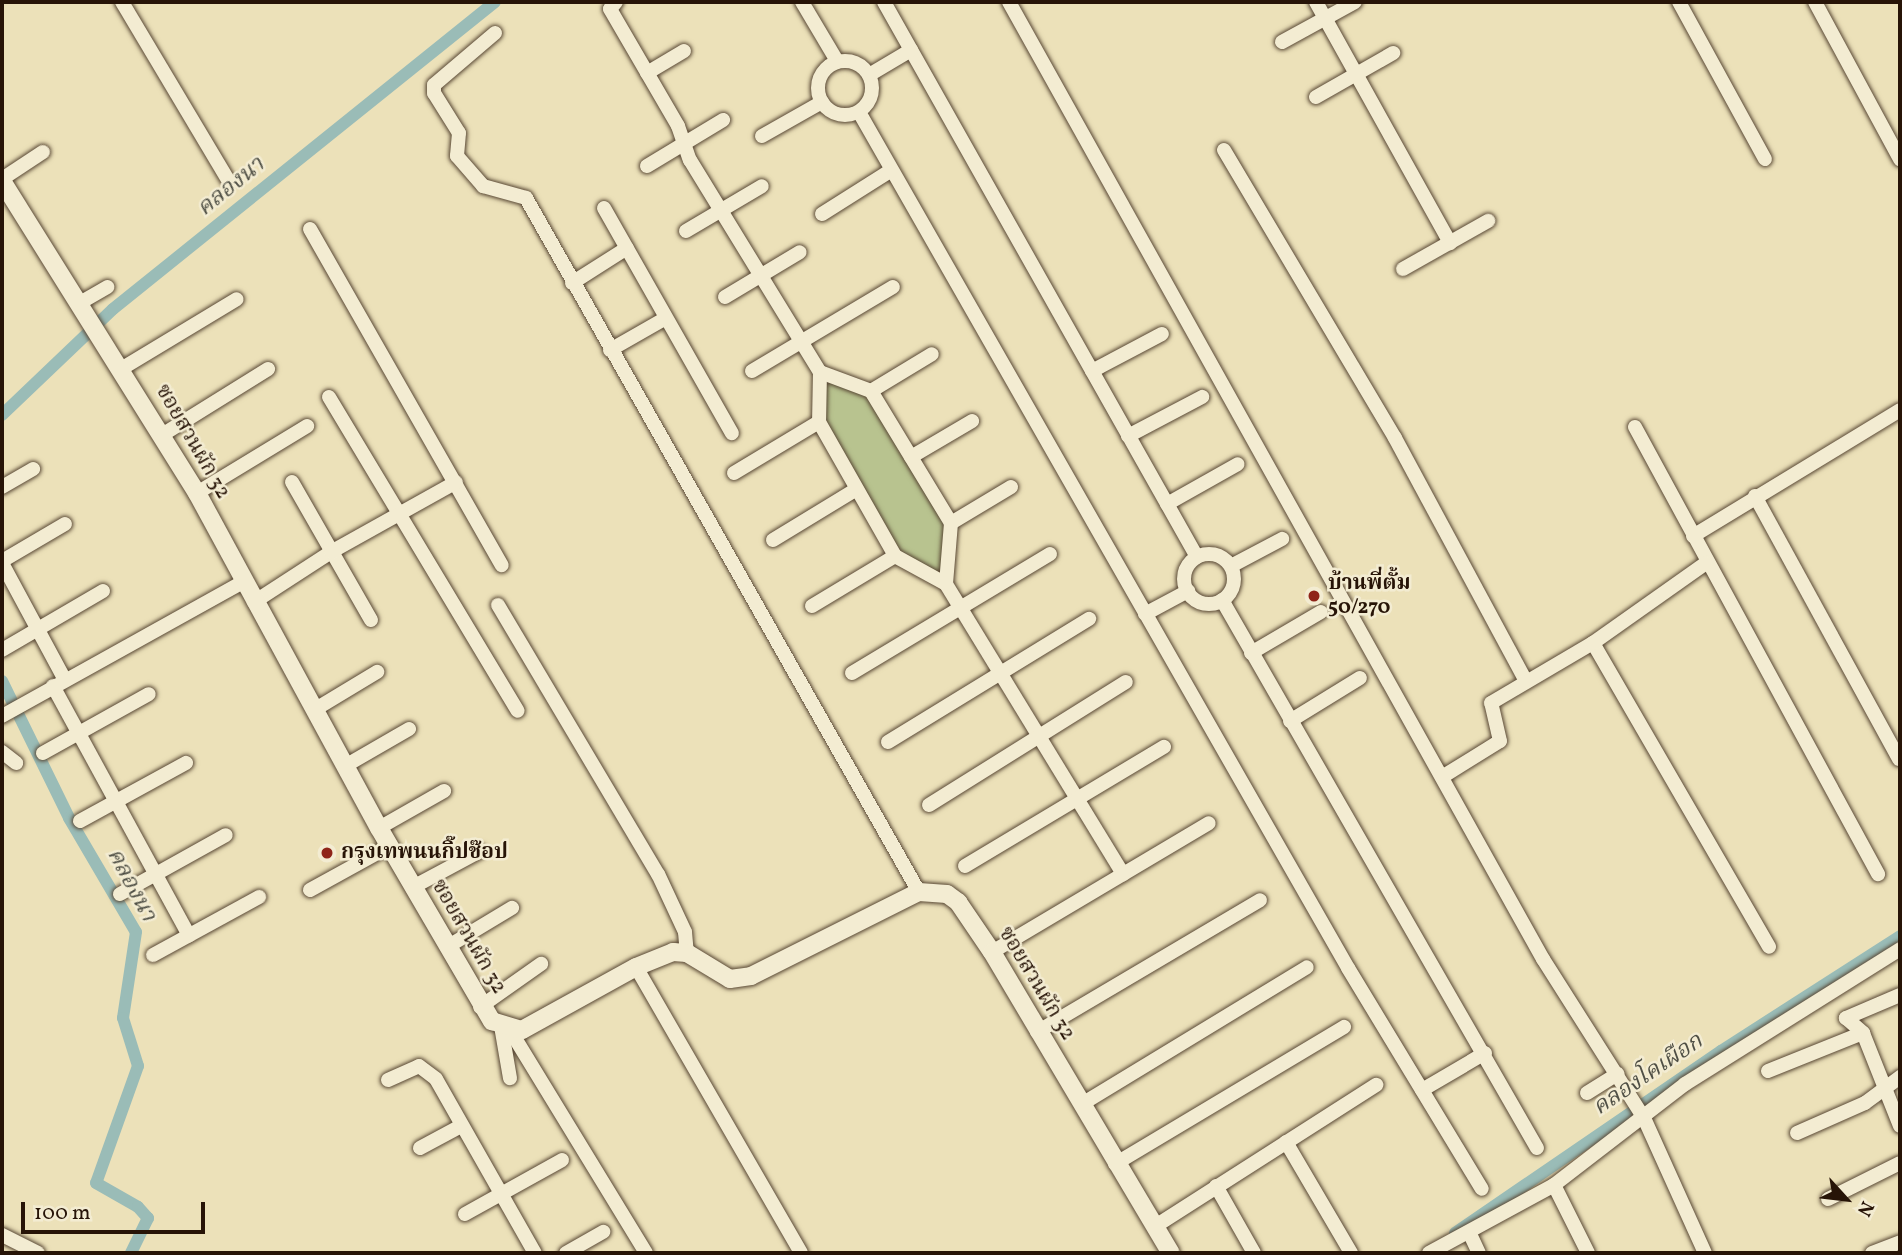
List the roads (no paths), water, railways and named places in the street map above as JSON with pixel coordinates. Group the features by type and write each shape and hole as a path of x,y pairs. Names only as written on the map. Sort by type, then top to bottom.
{"street":[{"path":"122,2 228,180"},
{"path":"616,2 610,9 648,73 684,144 820,372 820,422 895,556 946,584 1123,874"},
{"path":"802,2 837,61"},
{"path":"884,2 1197,557"},
{"path":"1009,2 1543,959 1640,1111 1705,1253"},
{"path":"1316,2 1450,243"},
{"path":"1282,42 1354,2"},
{"path":"1679,2 1765,159"},
{"path":"1815,2 1900,159"},
{"path":"495,33 438,79 433,93 459,133 457,156 464,167 496,193 526,198 919,892 751,976 730,979 687,953 660,955 533,1025 505,1028"},
{"path":"869,75 911,50"},
{"path":"648,73 684,51"},
{"path":"1316,97 1394,53"},
{"path":"837,61 853,62 869,75 872,96 859,112 838,115 822,102 819,81 837,61"},
{"path":"762,136 822,102"},
{"path":"859,112 890,171 1144,614 1482,1189"},
{"path":"647,166 723,120"},
{"path":"1224,150 1400,447 1526,681"},
{"path":"2,180 43,152"},
{"path":"822,214 890,171"},
{"name":"ซอยสวนผัก 32","path":"2,180 197,493 254,602 480,1007 505,1028"},
{"path":"686,231 762,186"},
{"path":"604,208 732,433"},
{"path":"1403,269 1488,221"},
{"path":"310,229 502,565"},
{"path":"572,283 627,248"},
{"path":"725,297 800,252"},
{"path":"78,304 107,287"},
{"path":"752,371 893,287"},
{"path":"121,369 237,299"},
{"path":"610,350 666,318"},
{"path":"1092,371 1162,334"},
{"path":"871,391 932,354"},
{"path":"162,435 268,369"},
{"path":"820,372 871,391 951,523 946,584"},
{"path":"329,397 518,710"},
{"path":"1129,436 1202,397"},
{"path":"1693,536 1900,410"},
{"path":"911,457 972,421"},
{"path":"734,473 820,422"},
{"path":"197,493 307,426"},
{"path":"1634,427 1878,874"},
{"path":"1167,504 1238,464"},
{"path":"2,487 33,469"},
{"path":"292,482 371,620"},
{"path":"254,602 331,552 456,482"},
{"path":"951,523 1011,487"},
{"path":"773,540 857,489"},
{"path":"1755,496 1899,759"},
{"path":"65,524 2,562 37,630 79,733 189,936"},
{"path":"1231,566 1282,538"},
{"path":"852,673 1050,554"},
{"path":"1216,554 1231,566 1234,585 1222,600 1203,603 1188,591 1185,572 1197,557 1216,554"},
{"path":"812,606 895,556"},
{"path":"1442,777 1500,741 1491,703 1592,643 1706,563"},
{"path":"2,716 58,682 243,582"},
{"path":"2,650 103,591"},
{"path":"1144,614 1188,591"},
{"path":"1222,600 1485,1053 1537,1148"},
{"path":"498,605 658,874 685,932 687,953"},
{"path":"1251,653 1321,612"},
{"path":"888,742 1088,619"},
{"path":"1592,643 1769,947"},
{"path":"314,709 377,671"},
{"path":"1290,721 1360,678"},
{"path":"929,805 1126,682"},
{"path":"43,753 149,694"},
{"path":"345,766 409,729"},
{"path":"965,866 1164,747"},
{"path":"2,752 16,763"},
{"path":"80,821 186,763"},
{"path":"379,828 444,791"},
{"path":"992,951 1209,823"},
{"path":"120,894 226,835"},
{"path":"310,890 390,846"},
{"path":"413,887 480,850"},
{"name":"ซอยสวนผัก 32","path":"919,892 935,890 958,901 992,951 1037,1032 1169,1253"},
{"path":"153,955 259,897"},
{"path":"1037,1032 1260,900"},
{"path":"447,947 512,908"},
{"path":"1429,1253 1470,1234 1554,1185 1640,1111 1745,1043 1900,949"},
{"path":"480,1007 541,964"},
{"path":"636,967 801,1253"},
{"path":"1082,1104 1307,967"},
{"path":"1900,995 1846,1018 1863,1033 1900,1126"},
{"path":"1115,1164 1344,1027"},
{"path":"505,1028 510,1078"},
{"path":"505,1028 646,1253"},
{"path":"1768,1071 1863,1033"},
{"path":"1422,1090 1485,1053"},
{"path":"388,1080 411,1068 428,1070 535,1253"},
{"path":"1587,1093 1617,1074"},
{"path":"1797,1133 1886,1089 1900,1077"},
{"path":"1154,1227 1377,1084"},
{"path":"420,1148 461,1126"},
{"path":"1286,1143 1351,1253"},
{"path":"465,1214 562,1160"},
{"path":"1828,1199 1900,1163"},
{"path":"1554,1185 1588,1253"},
{"path":"1216,1186 1254,1253"},
{"path":"566,1253 603,1232"},
{"path":"1470,1234 1479,1253"},
{"path":"2,1235 38,1253"},
{"path":"1872,1253 1900,1242"}],"waterway":[{"name":"คลองนา","path":"2,415 113,309 495,2"},
{"name":"คลองนา","path":"2,681 69,818 136,932 123,1018 138,1066 96,1183 138,1207 148,1218 131,1253"},
{"name":"คลองโคเผือก","path":"1455,1233 1721,1051 1900,936"}],"place":[{"name":"บ้านพี่ตั้ม 50/270","path":"1314,596"},
{"name":"กรุงเทพนนกิ๊ปช๊อป","path":"327,853"}]}
